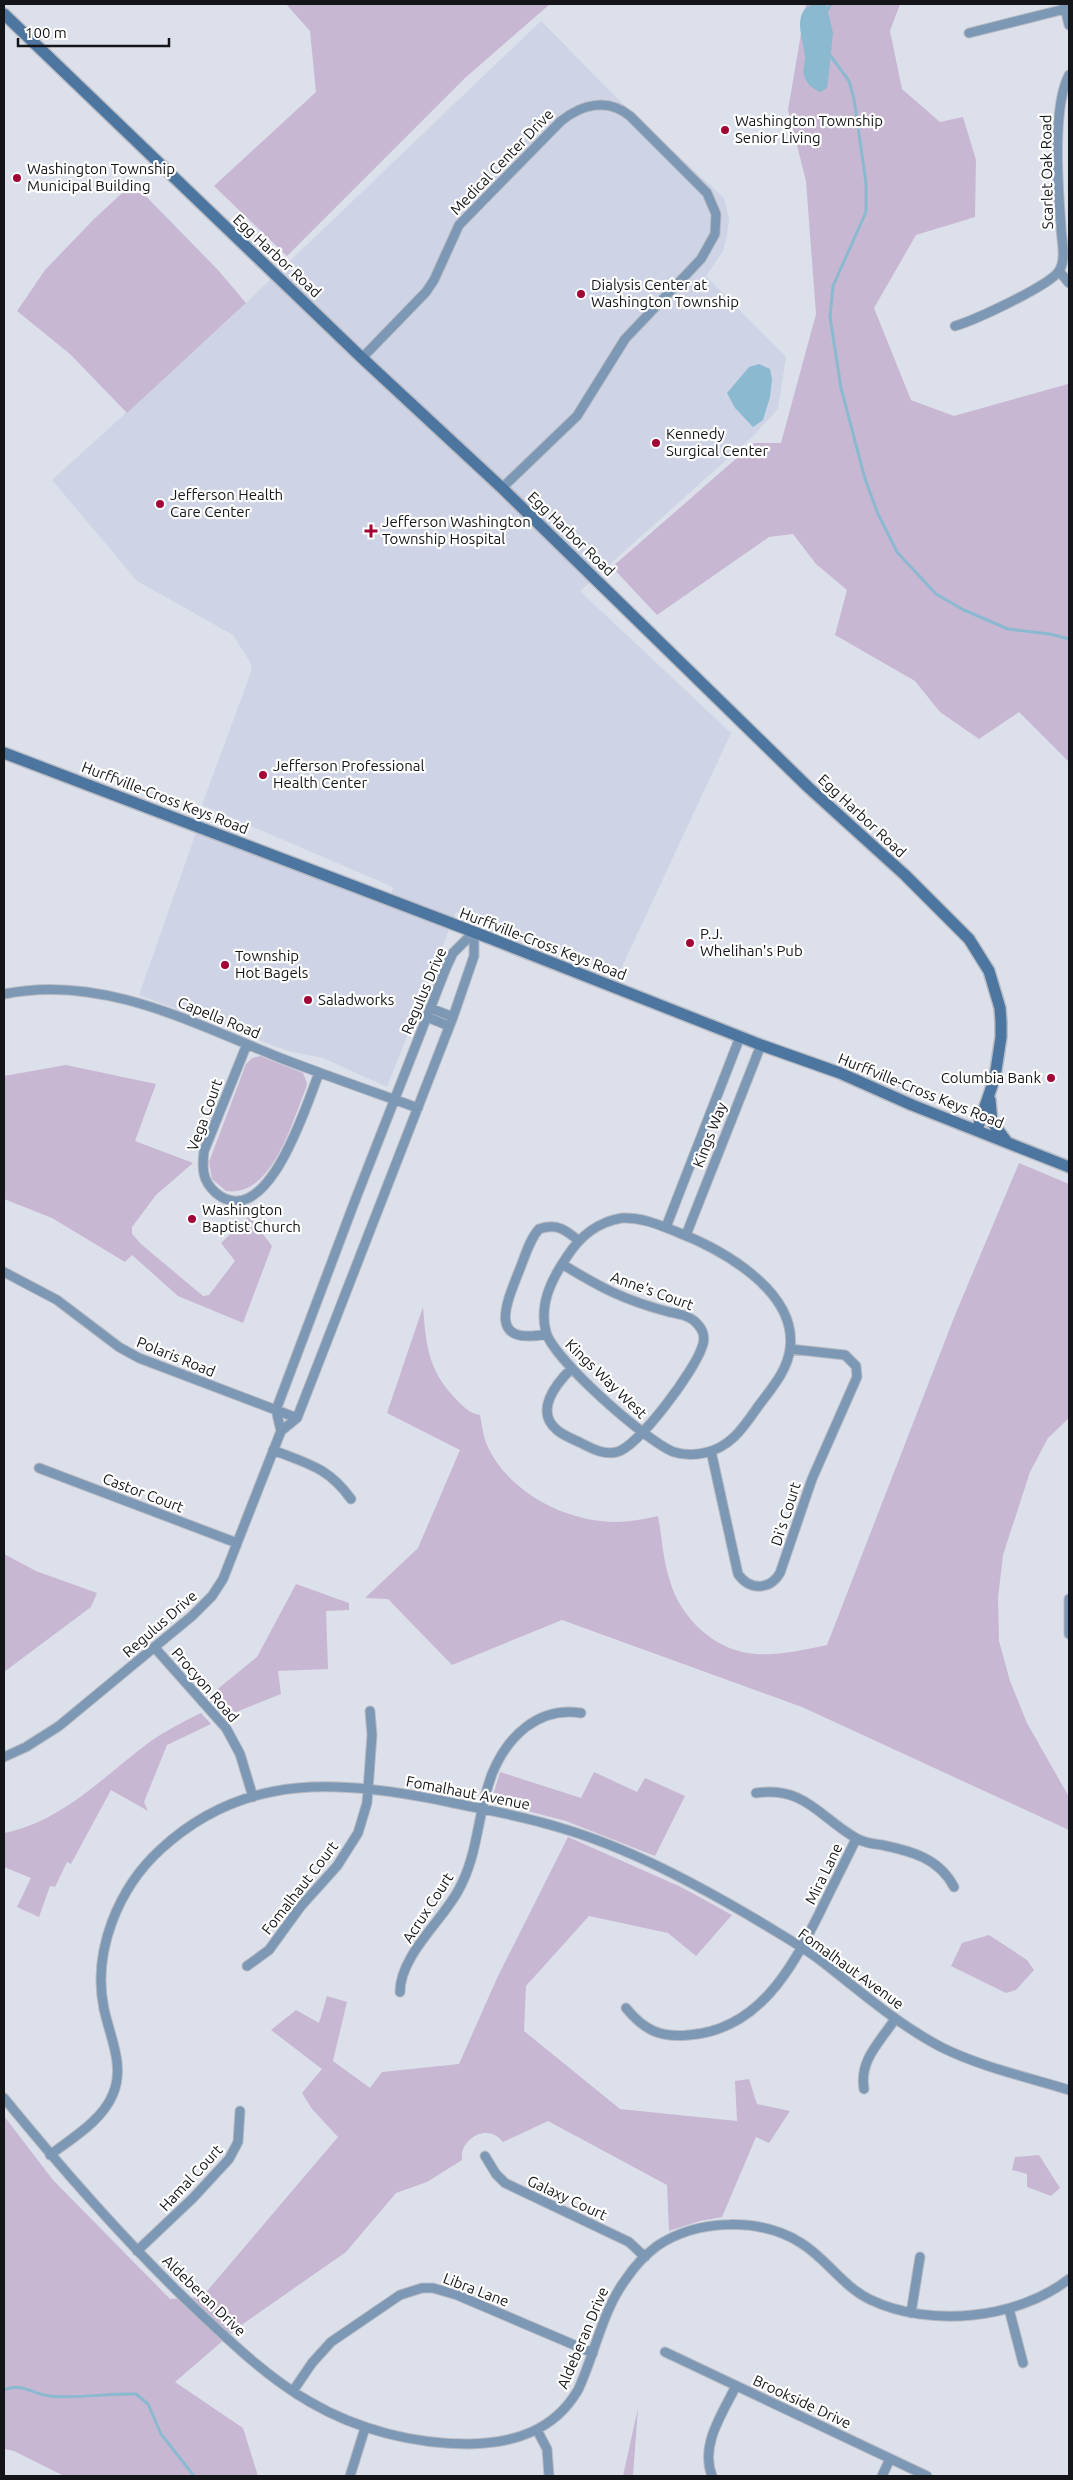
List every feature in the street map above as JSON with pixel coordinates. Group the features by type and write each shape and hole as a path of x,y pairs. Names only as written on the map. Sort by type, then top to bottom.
{"main road":[{"name":"Egg Harbor Road","path":"4,14 362,358 502,488 808,786 905,875 969,939 989,971 1000,1008 1001,1037 993,1084 977,1130"},
{"name":"Hurffville-Cross Keys Road","path":"4,753 474,932 761,1045 840,1073 912,1105 1069,1167"},
{"path":"993,1084 990,1103 992,1122 1008,1143"}],"street":[{"path":"969,33 1064,6 1069,25"},
{"name":"Scarlet Oak Road","path":"1059,271 1063,254 1059,204 1059,111 1063,90 1069,75"},
{"name":"Medical Center Drive","path":"362,358 426,292 434,280 459,224 561,120 575,111 600,105 615,108 630,116 707,192 716,214 715,234 701,259 625,339 577,416 502,488"},
{"path":"956,326 984,316 1050,280 1059,271 1069,283"},
{"name":"Regulus Drive","path":"276,1410 394,1099 429,1013 454,953 474,932"},
{"name":"Regulus Drive","path":"4,1756 44,1736 155,1648 212,1596 223,1579 281,1431 297,1418 418,1108 474,956 474,932"},
{"name":"Capella Road","path":"4,994 47,990 91,992 155,1007 319,1073 418,1108"},
{"path":"429,1013 451,1021"},
{"name":"Kings Way","path":"666,1227 740,1036"},
{"name":"Vega Court","path":"247,1044 204,1151 202,1165 204,1178 210,1188 228,1199 242,1200 251,1197 260,1191 276,1170 292,1144 319,1073"},
{"name":"Kings Way","path":"686,1235 761,1045"},
{"name":"Kings Way West","path":"711,1451 694,1454 676,1453 642,1433 554,1350 546,1334 544,1315 546,1297 562,1264 579,1241 592,1228 616,1219 637,1218 686,1235 727,1255 759,1280 783,1314 789,1333 790,1349"},
{"path":"546,1334 526,1338 516,1335 506,1321 506,1304 531,1242 539,1229 554,1226 561,1228 579,1241"},
{"name":"Anne's Court","path":"562,1264 615,1295 688,1317 695,1321 702,1331 704,1342 698,1356 663,1408 642,1433"},
{"name":"Polaris Road","path":"4,1272 57,1300 119,1347 139,1358 297,1418"},
{"path":"711,1451 728,1442 742,1429 779,1378 790,1349"},
{"name":"Di's Court","path":"711,1451 738,1574 748,1584 762,1586 770,1584 780,1573 812,1479 857,1377 856,1366 845,1355 790,1349"},
{"path":"571,1368 559,1381 549,1397 548,1412 553,1426 558,1431 597,1451 609,1453 623,1450 642,1433"},
{"path":"276,1410 281,1431"},
{"path":"273,1450 322,1469 338,1482 351,1499"},
{"name":"Castor Court","path":"39,1468 237,1543"},
{"path":"1069,1598 1069,1634"},
{"name":"Procyon Road","path":"155,1648 226,1728 240,1754 253,1797"},
{"name":"Fomalhaut Court","path":"247,1966 269,1950 304,1902 346,1853 362,1824 368,1788 372,1734 370,1711"},
{"name":"Acrux Court","path":"400,1992 401,1977 409,1961 450,1904 465,1878 474,1854 492,1774 505,1749 522,1728 554,1713 570,1711 581,1713"},
{"name":"Fomalhaut Avenue","path":"50,2155 101,2114 108,2105 117,2082 116,2051 104,2006 101,1982 104,1947 119,1906 147,1864 161,1849 186,1828 223,1808 253,1797 305,1787 341,1786 368,1788 484,1809 562,1828 617,1849 654,1865 728,1904 802,1948 922,2037 956,2054 1069,2090"},
{"path":"756,1793 780,1792 796,1796 810,1803 856,1839 925,1857 948,1875 954,1887"},
{"name":"Mira Lane","path":"626,2008 645,2028 656,2033 681,2036 708,2032 744,2016 766,1998 785,1976 802,1948 856,1839"},
{"path":"864,2089 862,2076 864,2064 895,2018"},
{"name":"Aldeberan Drive","path":"4,2098 50,2155 137,2251 230,2340 272,2377 310,2403 365,2428 413,2439 462,2444 502,2442 520,2438 552,2421 572,2400 619,2289 645,2257 668,2240 696,2231 728,2224 776,2231 802,2243 858,2293 890,2308 911,2313 966,2315 1008,2309 1036,2300 1069,2279"},
{"name":"Hamal Court","path":"137,2251 193,2198 229,2159 238,2142 240,2111"},
{"name":"Galaxy Court","path":"485,2156 504,2183 629,2242 645,2257"},
{"path":"911,2313 920,2257"},
{"name":"Libra Lane","path":"293,2391 312,2363 331,2342 400,2295 422,2288 444,2291 593,2353"},
{"path":"1008,2309 1023,2364"},
{"name":"Brookside Drive","path":"665,2352 927,2476"},
{"path":"712,2476 708,2461 710,2440 736,2386"},
{"path":"350,2476 365,2428"},
{"path":"537,2430 547,2449 549,2476"},
{"path":"882,2476 890,2459"}],"shaded area":[{"path":"286,4 550,4 465,78 287,256 214,186 316,92 310,31"},
{"path":"806,4 900,4 890,31 902,89 940,122 963,117 976,160 975,217 916,235 874,308 911,400 954,416 1068,384 1069,762 1019,712 979,739 940,712 915,681 835,635 847,590 816,564 793,534 769,537 657,615 612,567 754,443 781,443 816,314 806,181 788,110"},
{"name":"Jefferson Washington Township Hospital","path":"541,21 626,107 724,198 729,219 727,236 723,251 706,276 786,357 778,409 753,436 580,591 731,733 620,971 456,912 387,1087 323,1058 288,1051 139,995 198,827 389,900 393,887 202,805 252,669 250,662 233,635 137,581 52,480 226,322"},
{"path":"133,183 218,270 246,303 127,413 70,354 17,311 45,270 93,220"},
{"path":"260,1056 303,1073 307,1083 306,1088 287,1137 268,1170 256,1183 242,1190 226,1191 212,1179 209,1162 246,1064 252,1058"},
{"path":"66,1065 156,1084 135,1141 193,1163 156,1195 132,1227 132,1234 141,1244 203,1296 209,1295 235,1261 221,1243 249,1216 272,1246 243,1323 178,1296 132,1255 125,1262 52,1218 4,1199 4,1076"},
{"path":"1019,1163 1069,1184 1069,1418 1048,1438 1030,1472 1003,1555 998,1598 999,1641 1010,1681 1027,1723 1069,1797 1069,1830 802,1707 562,1620 452,1665 388,1599 365,1598 418,1548 460,1450 387,1413 423,1307 427,1345 439,1377 446,1388 463,1406 472,1413 480,1415 487,1445 507,1474 520,1487 550,1506 584,1518 622,1522 658,1516 670,1581 682,1607 700,1629 730,1648 745,1653 776,1654 827,1645 955,1315"},
{"path":"4,1554 36,1571 97,1593 91,1607 4,1672"},
{"path":"296,1584 349,1603 349,1610 326,1611 328,1669 278,1671 281,1694 226,1716 209,1696 257,1657"},
{"path":"201,1713 211,1724 167,1745 144,1802 148,1811 111,1790 71,1864 67,1862 55,1887 50,1886 39,1917 17,1907 31,1878 4,1867 4,1833 45,1819 64,1808 151,1741"},
{"path":"500,1772 581,1798 594,1772 637,1792 645,1778 685,1796 655,1856 566,1821 501,1804 494,1792"},
{"path":"568,1837 681,1887 732,1915 696,1956 668,1933 589,1916 526,1986 524,2031 620,2109 737,2121 735,2081 749,2079 757,2104 790,2111 769,2143 756,2137 722,2217 700,2221 669,2231 667,2185 548,2121 503,2142 497,2136 490,2133 476,2135 465,2145 462,2152 462,2160 427,2182 396,2193 346,2252 240,2326 175,2382 243,2428 258,2476 64,2476 14,2451 4,2449 4,2116 53,2180 170,2299 202,2297 338,2137 312,2109 302,2093 322,2069 271,2030 296,2010 319,2023 327,1996 347,2002 333,2061 370,2088 382,2072 459,2064 498,1976"},
{"path":"989,1935 1027,1960 1034,1970 1016,1990 1006,1993 951,1966 962,1943"},
{"path":"1039,2155 1060,2188 1051,2196 1027,2187 1027,2174 1012,2170 1015,2157"},
{"path":"638,2408 633,2476 623,2476"}],"water":[{"path":"813,4 826,4 833,33 827,88 821,92 810,86 804,75 805,57 800,21 804,10"},
{"path":"759,364 770,369 772,379 770,397 763,420 753,427 735,408 727,393 749,367"}],"waterway":[{"path":"826,12 831,4"},
{"path":"830,55 849,81 854,99 866,183 866,212 833,286 830,317 841,388 865,479 878,514 897,552 936,594 964,610 1008,629 1050,634 1069,639"},
{"path":"4,2390 16,2387 43,2395 60,2397 136,2394 148,2404 161,2434 194,2476"}],"place":[{"name":"Washington Township Senior Living","path":"725,130"},
{"name":"Washington Township Municipal Building","path":"17,178"},
{"name":"Dialysis Center at Washington Township","path":"581,294"},
{"name":"Kennedy Surgical Center","path":"656,443"},
{"name":"Jefferson Health Care Center","path":"160,504"},
{"name":"Jefferson Washington Township Hospital","path":"371,531"},
{"name":"Jefferson Professional Health Center","path":"263,775"},
{"name":"P.J. Whelihan's Pub","path":"690,943"},
{"name":"Township Hot Bagels","path":"225,965"},
{"name":"Saladworks","path":"308,1000"},
{"name":"Columbia Bank","path":"1051,1078"},
{"name":"Washington Baptist Church","path":"192,1219"}]}
